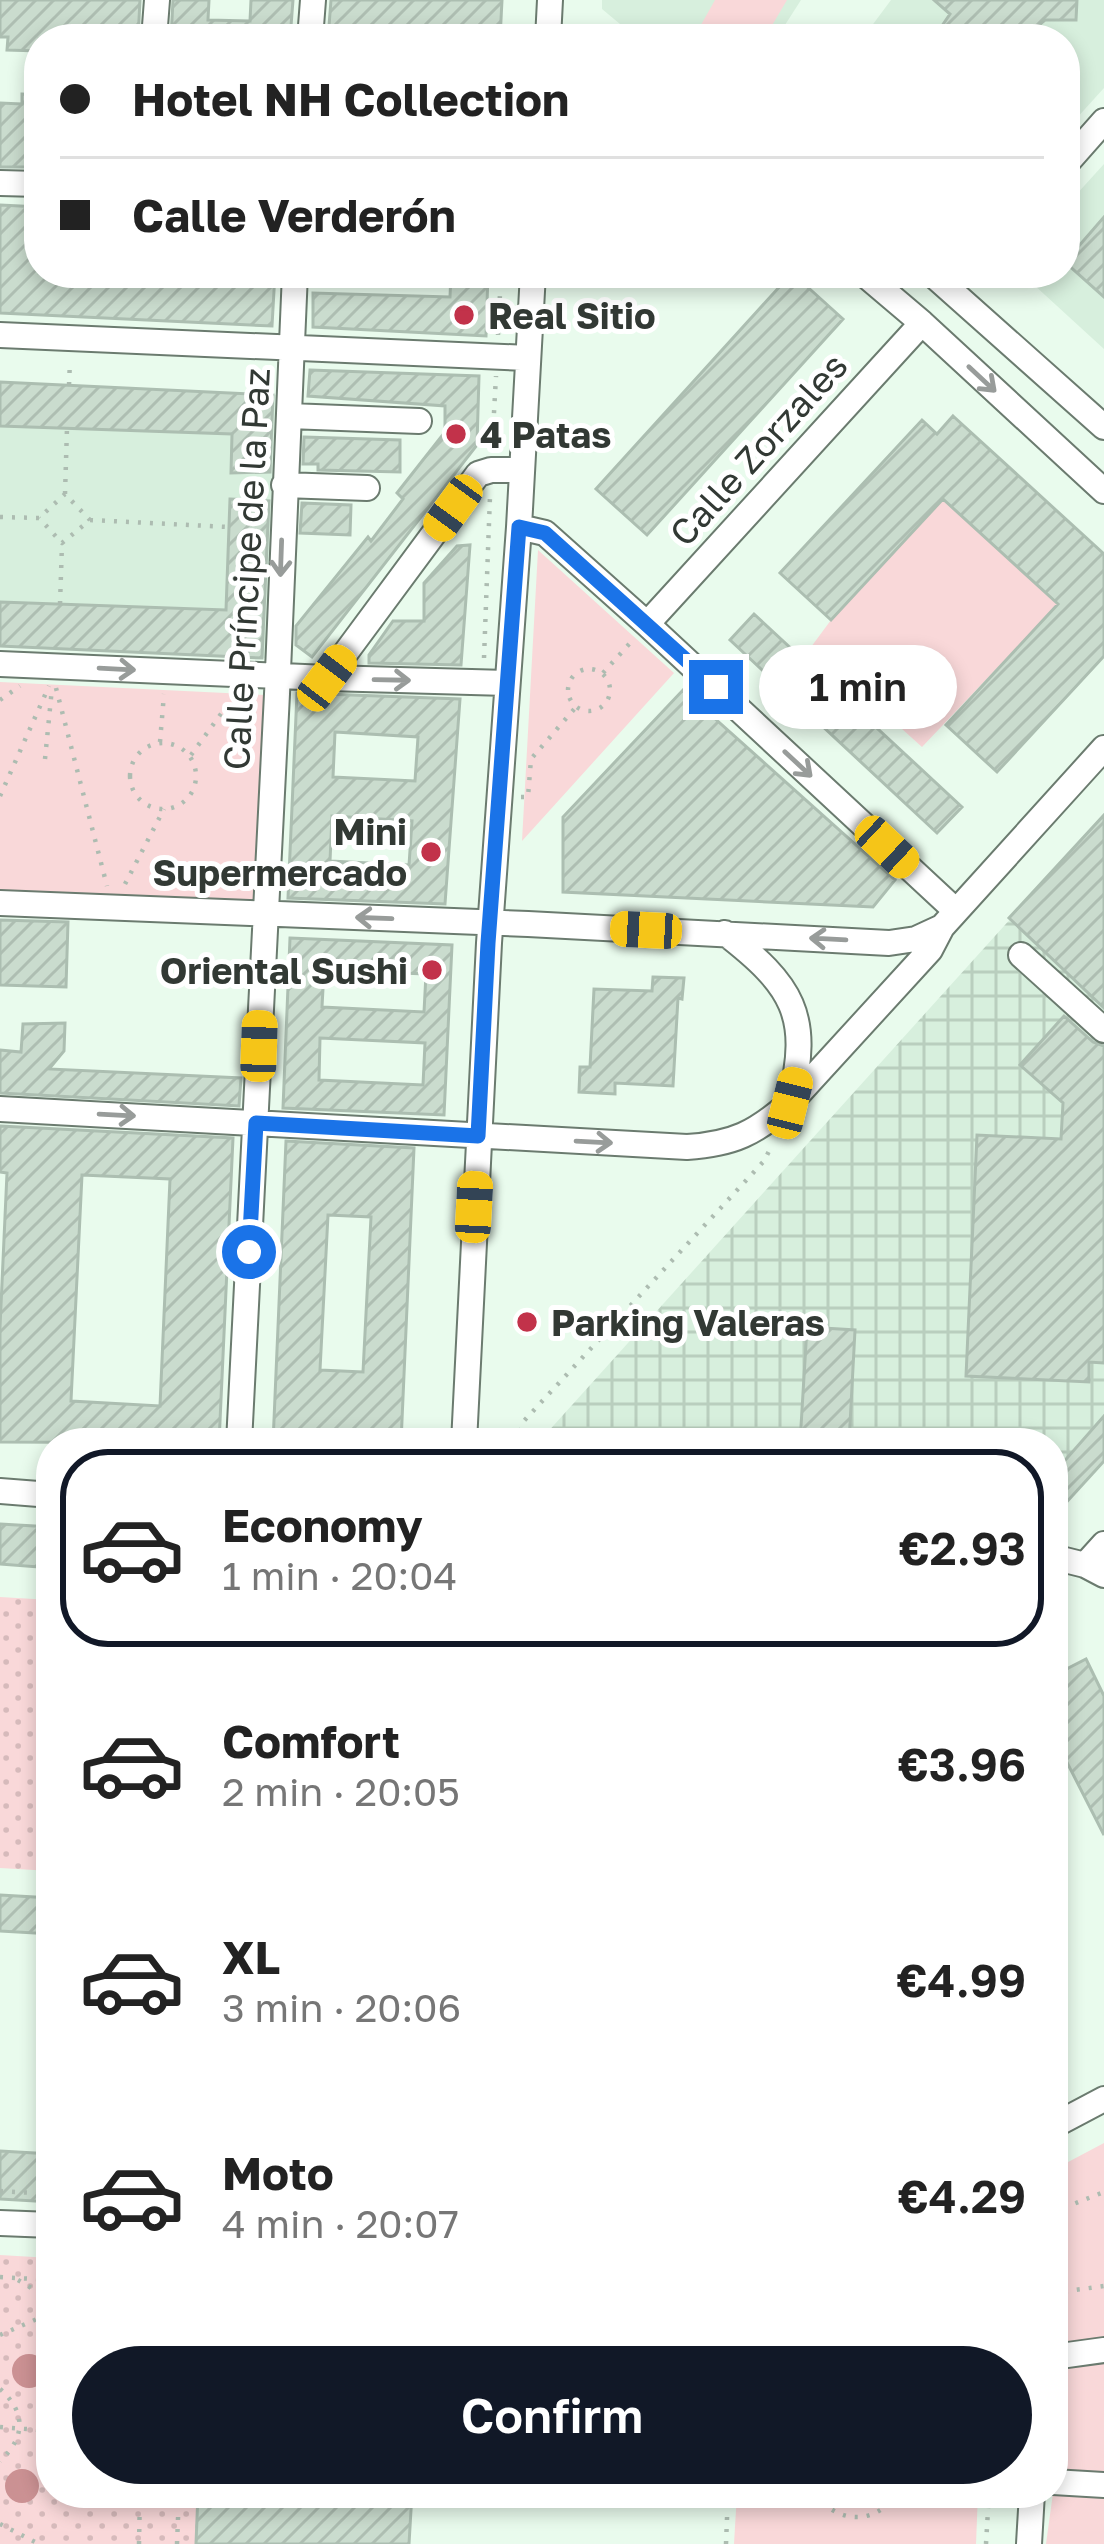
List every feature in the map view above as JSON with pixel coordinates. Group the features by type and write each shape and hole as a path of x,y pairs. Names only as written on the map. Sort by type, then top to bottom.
{"street":[{"path":"1080,148 1104,121"},
{"name":"Calle Príncipe de la Paz","path":"240,1428 294,288"},
{"path":"465,1428 478,1136 532,288"},
{"path":"881,288 1104,491"},
{"path":"967,288 1104,427"},
{"name":"Calle Zorzales","path":"647,624 922,323"},
{"path":"0,335 528,358"},
{"path":"289,416 419,421"},
{"path":"327,678 478,474 522,470"},
{"path":"284,485 367,488"},
{"path":"519,527 545,533 647,624 949,919"},
{"path":"0,664 507,682"},
{"path":"0,1109 687,1147 735,1141 790,1103 1104,748"},
{"path":"0,903 889,943 916,939 949,919"},
{"path":"725,933 773,974 794,1010 800,1050 790,1103"},
{"path":"1021,955 1104,1030"},
{"path":"0,1491 36,1494"},
{"path":"1094,1570 1104,1544"},
{"path":"1068,2118 1104,2099"},
{"path":"0,2222 36,2224"},
{"path":"1068,2355 1104,2350"},
{"path":"1068,2483 1104,2485"},
{"path":"1029,2544 1031,2508"}],"path":[{"path":"69,385 70,360"},
{"path":"0,517 39,518 65,494 67,428"},
{"path":"65,494 90,520"},
{"path":"39,518 62,543 60,604"},
{"path":"62,543 90,520 229,527"},
{"path":"603,673 647,624"},
{"path":"590,669 603,673 610,686 608,700 590,712 576,707 568,689 572,677 590,669"},
{"path":"45,759 53,677"},
{"path":"0,796 53,677"},
{"path":"53,677 109,894"},
{"path":"160,742 165,683"},
{"path":"190,757 241,687"},
{"path":"499,796 528,797 531,759 576,707"},
{"path":"160,742 177,745 195,766 195,786 183,802 164,809 135,794 129,772 139,752 160,742"},
{"path":"119,895 164,809"},
{"path":"521,1428 764,1161 772,1142"},
{"path":"0,2191 36,2193"},
{"path":"1068,2206 1104,2192"},
{"path":"0,2277 36,2279"},
{"path":"15,2278 36,2291"},
{"path":"1068,2292 1104,2286"},
{"path":"0,2335 36,2319"},
{"path":"0,2390 16,2407 20,2429 0,2461"},
{"path":"0,2427 36,2430"},
{"path":"139,2544 140,2508"},
{"path":"177,2544 178,2508"},
{"path":"726,2544 727,2508"},
{"path":"827,2508 854,2518 883,2508"},
{"path":"986,2544 988,2508"},
{"path":"0,2524 38,2544"}],"shaded area":[{"path":"602,0 801,0 786,24 620,24 602,9"},
{"path":"715,0 787,0 773,24 701,24"},
{"path":"891,0 1104,0 1104,88 1080,114 1080,24 873,24"},
{"path":"1104,164 1104,349 1037,288 1080,288 1080,190"},
{"path":"0,382 279,395 266,658 0,646"},
{"path":"943,499 1058,604 922,747 811,647"},
{"path":"538,550 674,673 522,841"},
{"path":"0,682 264,695 254,906 0,894"},
{"path":"1104,815 1104,1461 1068,1501 1068,1428 551,1428"},
{"path":"0,1597 36,1599 36,1870 0,1868"},
{"path":"1104,2143 1104,2544 1046,2544 1051,2508 1068,2508 1068,2162"},
{"path":"0,2255 36,2257 36,2508 197,2508 196,2544 0,2544"},
{"path":"36,2355 36,2387 29,2388 17,2383 12,2371 17,2359"},
{"path":"22,2469 34,2474 34,2498 22,2503 10,2498 5,2486 10,2474"},
{"path":"736,2508 977,2508 976,2544 734,2544"}],"building":[{"path":"0,0 140,0 139,24 24,24 24,51 7,50 8,37 0,37"},
{"path":"173,0 209,0 208,20 250,21 251,0 293,0 291,24 172,24"},
{"path":"331,0 502,0 501,24 329,24"},
{"path":"934,0 1077,0 1076,20 1040,24 943,24 950,14"},
{"path":"24,94 24,167 0,167 0,103 22,104"},
{"path":"0,205 24,206 24,288 274,288 272,326 0,313"},
{"path":"1104,217 1104,297 1080,275 1080,245"},
{"path":"450,288 488,288 486,336 313,327 313,293 450,297"},
{"path":"778,288 809,288 843,319 647,535 596,489"},
{"path":"310,370 479,376 477,445 312,657 296,645 296,626 403,499 397,493 445,432 445,406 308,396"},
{"path":"0,382 273,395 270,472 231,473 232,434 0,426"},
{"path":"953,416 1104,554 1104,656 997,772 946,725 1058,604 943,499 831,620 780,573 922,420 937,434"},
{"path":"304,437 400,440 400,472 318,470 318,464 303,464"},
{"path":"230,499 269,501 262,658 0,646 0,602 226,610"},
{"path":"302,503 351,505 350,535 300,533"},
{"path":"470,545 461,665 369,663 369,655 393,621 424,621 424,583 457,546"},
{"path":"754,614 962,807 937,833 730,640"},
{"path":"683,690 895,880 873,907 563,892 563,817"},
{"path":"297,693 460,699 445,904 288,898","holes":["335,732 418,737 415,781 333,777","332,816 412,821 409,865 330,861"]},
{"path":"1104,815 1104,1008 1009,918"},
{"path":"0,920 68,922 66,987 0,985"},
{"path":"290,938 452,945 444,1115 283,1108","holes":["324,970 426,974 424,1012 322,1007","320,1038 425,1043 423,1085 319,1080"]},
{"path":"653,977 684,978 682,999 678,998 673,1086 615,1083 615,1094 579,1092 580,1067 590,1067 594,989 652,991"},
{"path":"1064,1016 1104,1046 1104,1363 1089,1362 1089,1382 966,1376 977,1135 1061,1139 1063,1103 1020,1065"},
{"path":"65,1023 64,1051 49,1069 241,1078 239,1106 0,1093 0,1050 21,1052 23,1024"},
{"path":"0,1126 233,1138 220,1428 36,1428 36,1442 0,1442 7,1173 0,1172","holes":["82,1175 170,1179 160,1406 71,1401"]},
{"path":"286,1141 414,1148 402,1428 274,1428","holes":["328,1215 371,1217 363,1372 320,1370"]},
{"path":"807,1327 855,1330 850,1428 801,1428"},
{"path":"1104,1416 1104,1461 1068,1501 1068,1457"},
{"path":"0,1524 36,1526 36,1567 0,1564"},
{"path":"1086,1659 1104,1696 1104,1835 1068,1764 1068,1668"},
{"path":"0,1895 36,1897 36,1933 0,1931"},
{"path":"0,2151 36,2153 36,2201 0,2199"},
{"path":"197,2508 411,2508 409,2544 196,2544"}],"place":[{"name":"Real Sitio","path":"464,315"},
{"name":"4 Patas","path":"456,434"},
{"name":"Mini Supermercado","path":"431,852"},
{"name":"Oriental Sushi","path":"432,970"},
{"name":"Parking Valeras","path":"527,1322"}],"route":[{"path":"249,1252 256,1123 478,1136 519,527 545,533 716,687"}]}
